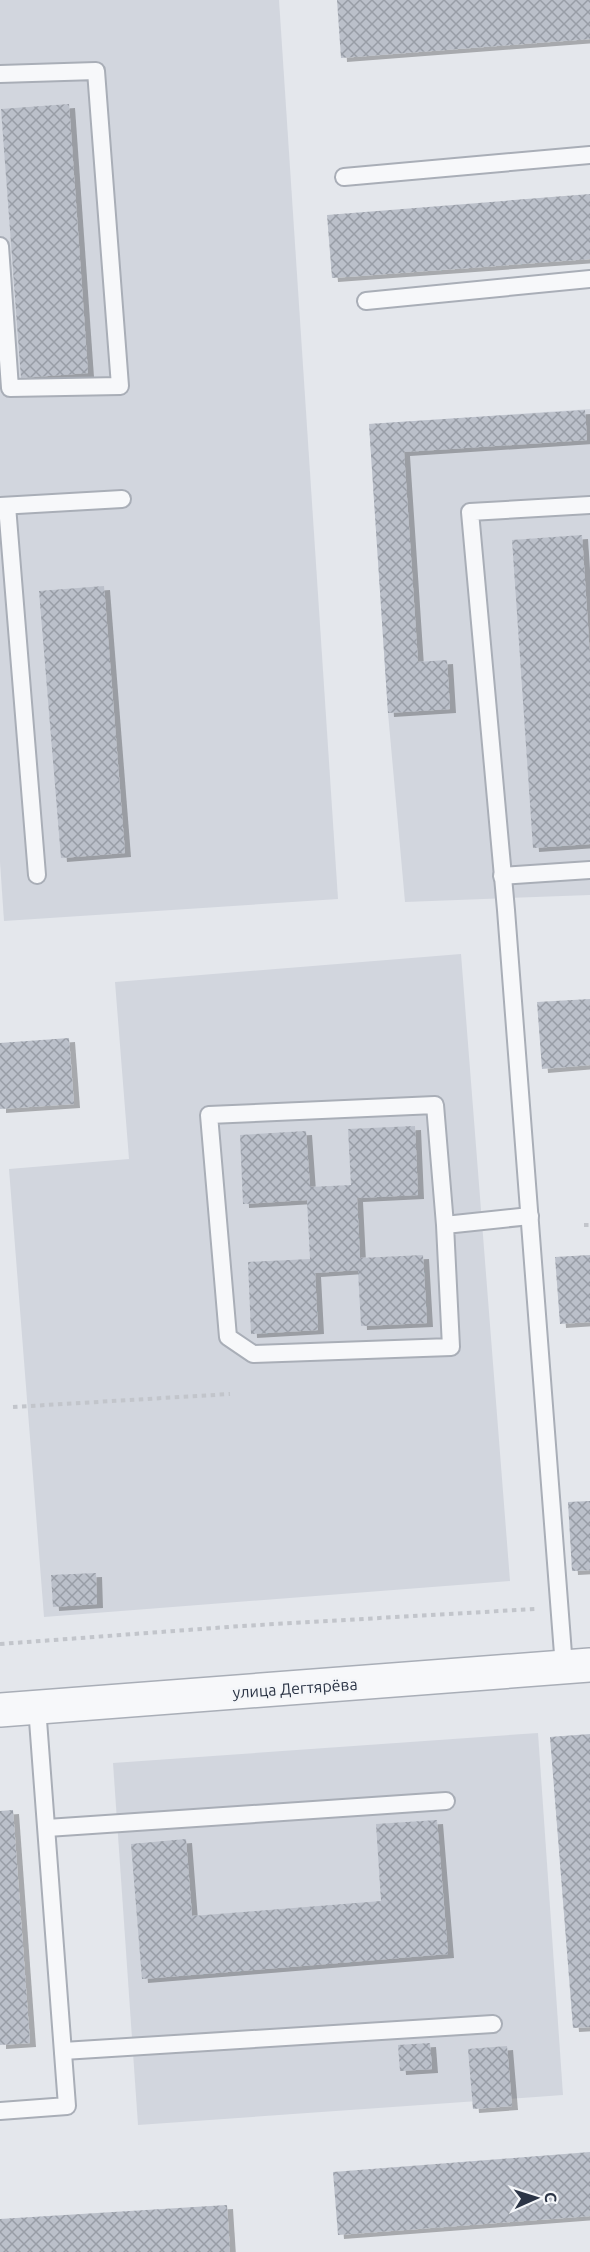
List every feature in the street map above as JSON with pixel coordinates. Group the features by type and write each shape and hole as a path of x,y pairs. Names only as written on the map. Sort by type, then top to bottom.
{"street":[{"name":"улица Дегтярёва","path":"0,1710 577,1666"}],"lane":[{"path":"0,74 96,71 120,386 10,388 0,246"},
{"path":"344,177 590,155"},
{"path":"366,301 590,279"},
{"path":"37,874 4,506 122,499"},
{"path":"577,1666 560,1608 530,1216 470,512 590,505"},
{"path":"502,876 590,870"},
{"path":"435,1105 445,1225 452,1347 253,1354 228,1337 209,1115 435,1105"},
{"path":"445,1225 530,1216"},
{"path":"0,2111 67,2106 37,1707"},
{"path":"47,1828 446,1801"},
{"path":"63,2051 493,2024"}],"path":[{"path":"584,1226 590,1225"},
{"path":"14,1407 230,1394"},
{"path":"0,1644 229,1627 560,1608"}],"shaded area":[{"path":"0,0 279,0 338,899 4,921 0,862"},
{"path":"590,409 590,895 405,902 388,713 369,424"},
{"path":"461,954 510,1581 44,1617 9,1169 129,1159 115,982"},
{"path":"538,1733 563,2095 138,2125 113,1763"}],"building":[{"path":"337,0 590,0 590,39 341,58"},
{"path":"69,104 88,373 21,378 1,109"},
{"path":"590,194 590,259 332,278 327,215"},
{"path":"585,410 587,440 404,452 418,662 447,660 450,709 388,713 369,424"},
{"path":"582,535 590,657 590,844 533,848 512,540"},
{"path":"104,586 125,853 61,858 39,591"},
{"path":"590,999 590,1065 542,1069 537,1002"},
{"path":"69,1038 74,1104 0,1109 0,1043"},
{"path":"415,1126 418,1195 357,1198 360,1258 423,1255 427,1323 361,1326 358,1270 315,1273 318,1330 251,1334 248,1262 310,1259 307,1200 243,1204 240,1135 306,1131 310,1187 351,1185 348,1129"},
{"path":"590,1255 590,1322 560,1324 555,1257"},
{"path":"590,1501 590,1570 572,1571 568,1502"},
{"path":"96,1573 97,1604 53,1607 51,1575"},
{"path":"590,1734 590,2027 573,2028 550,1737"},
{"path":"13,1810 30,2043 0,2045 0,1811"},
{"path":"437,1820 448,1954 142,1979 131,1844 186,1839 192,1916 381,1901 376,1824"},
{"path":"430,2043 432,2069 400,2071 398,2045"},
{"path":"507,2046 512,2106 473,2109 468,2049"},
{"path":"590,2152 590,2216 338,2235 333,2172"},
{"path":"227,2205 230,2252 0,2252 0,2219"}]}
